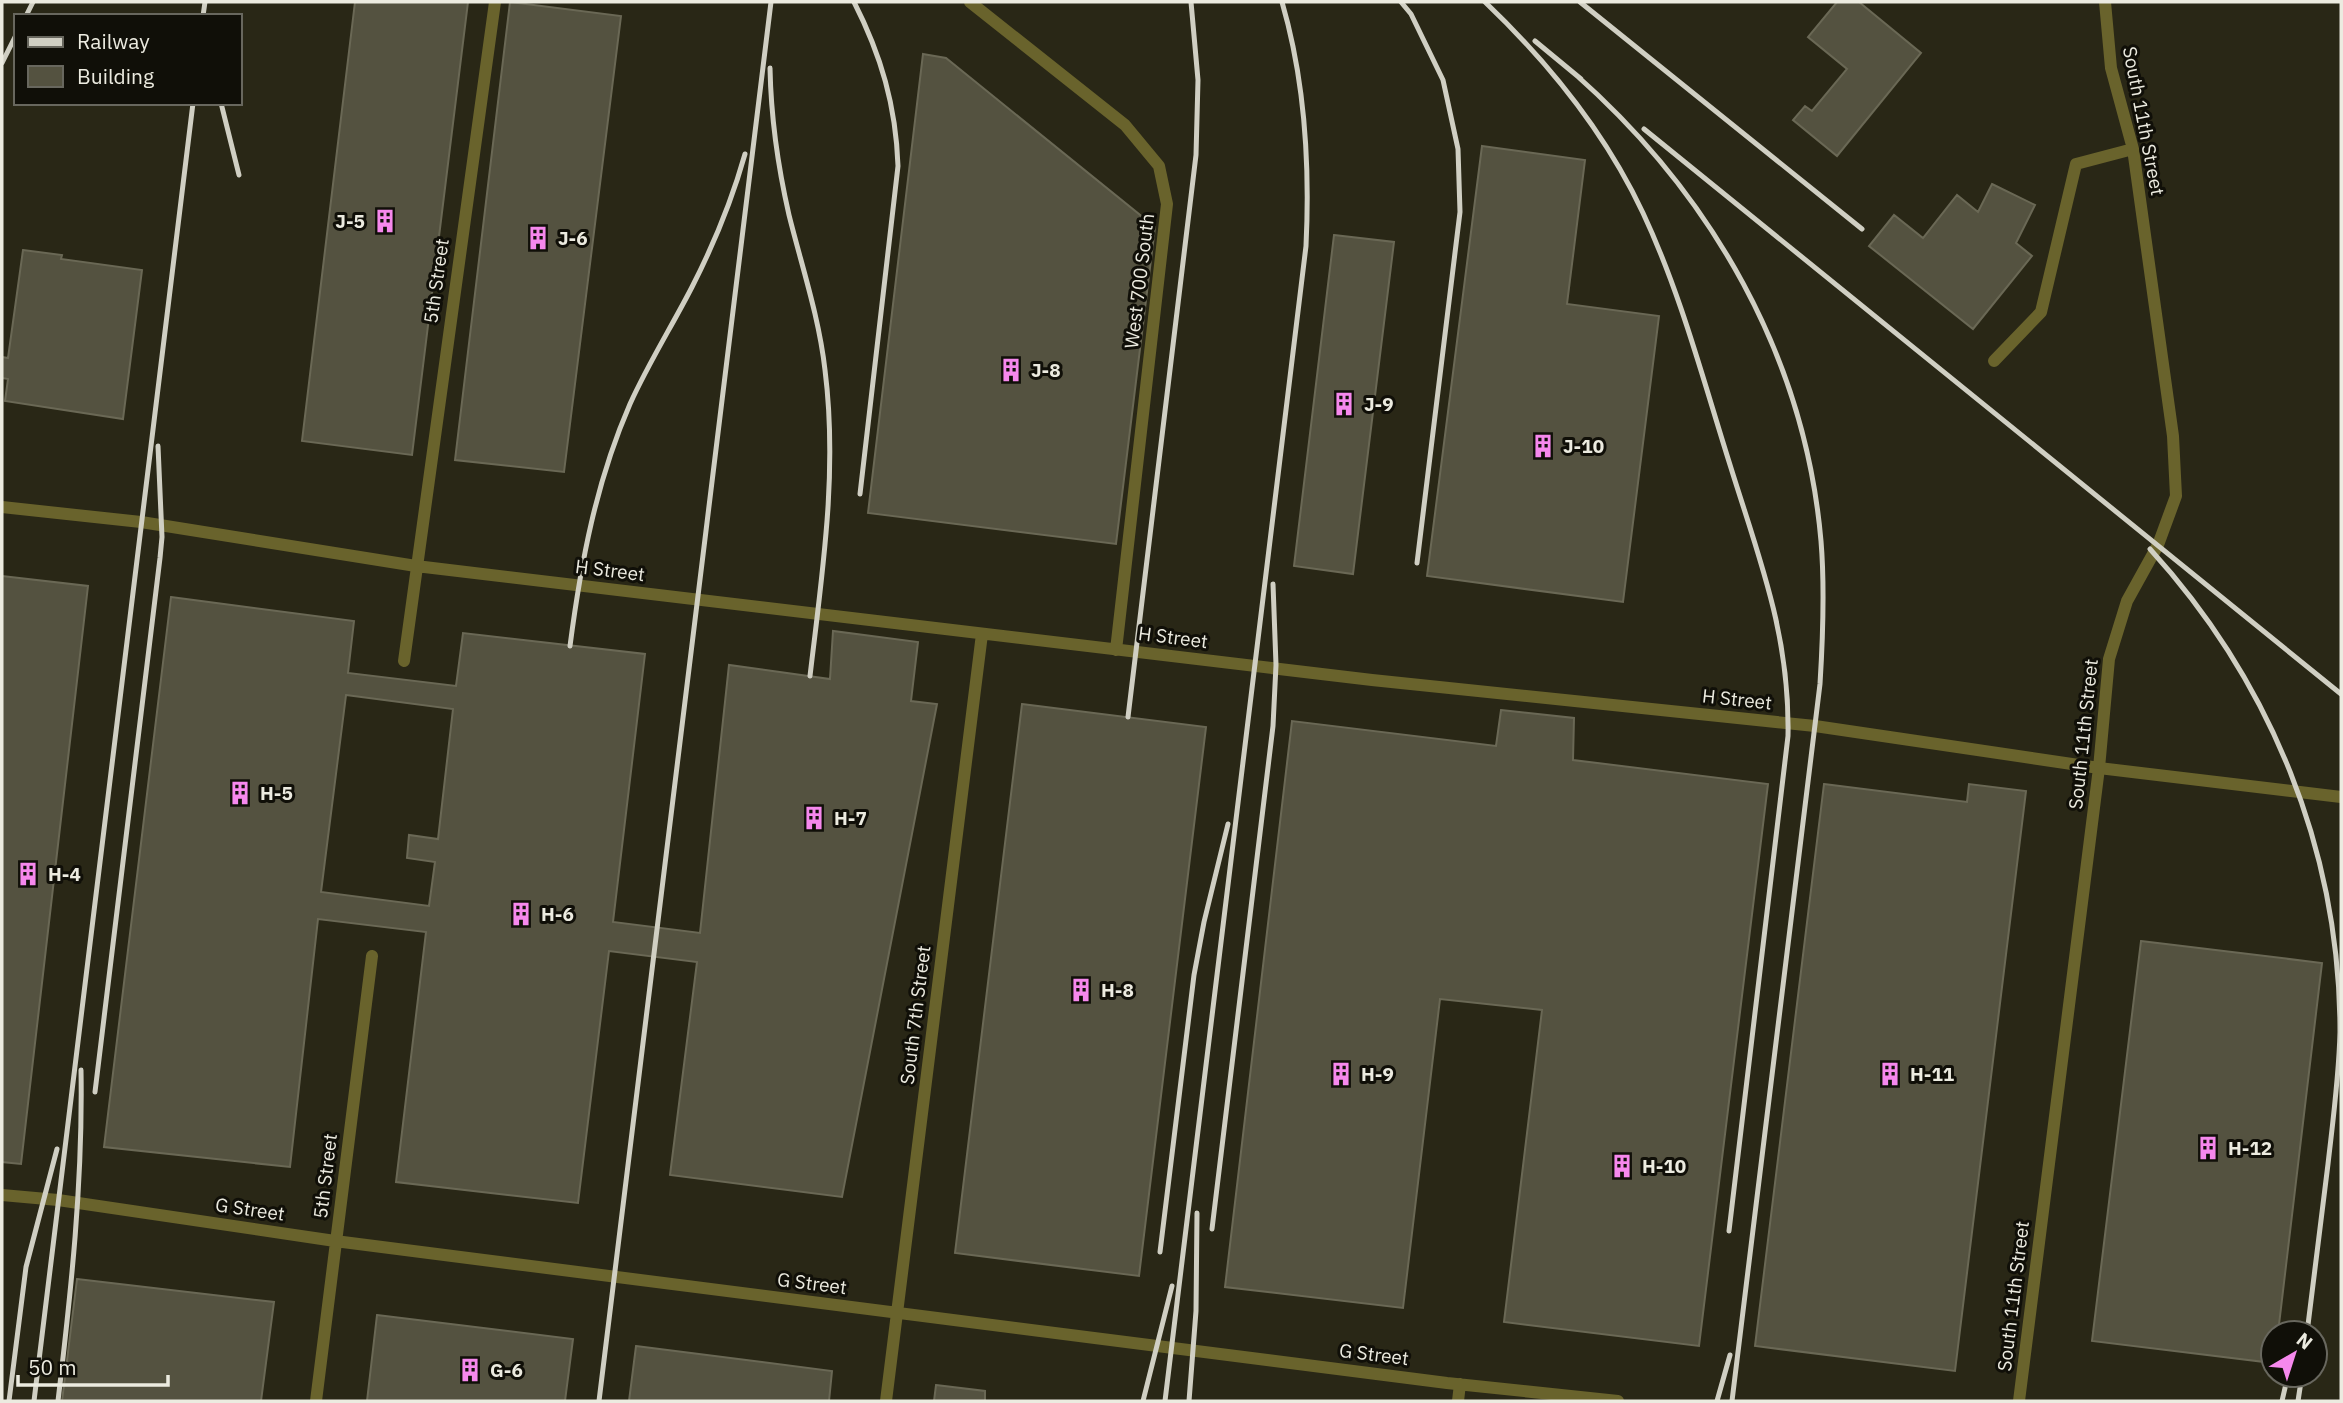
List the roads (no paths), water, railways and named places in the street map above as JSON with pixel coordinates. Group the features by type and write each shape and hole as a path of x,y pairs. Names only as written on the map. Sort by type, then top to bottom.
{"lane":[{"name":"5th Street","path":"404,661 495,2"},
{"name":"West 700 South","path":"970,2 1125,125 1158,166 1167,204 1116,650"},
{"name":"South 11th Street","path":"2019,1401 2099,768 2109,659 2127,601 2158,545 2176,496 2173,436 2133,149 2111,68 2105,2"},
{"path":"1994,361 2041,312 2076,164 2133,149"},
{"name":"H Street","path":"2,507 141,522 416,566 1385,682 1815,726 2099,768 2341,797"},
{"name":"South 7th Street","path":"886,1401 982,634"},
{"name":"5th Street","path":"316,1401 372,956"},
{"name":"G Street","path":"2,1195 58,1200 335,1241 897,1313 1460,1384 1618,1401"},
{"path":"1458,1401 1460,1384"}],"railway":[{"path":"27,14 33,2"},
{"path":"203,14 205,2"},
{"path":"599,1401 771,2"},
{"path":"854,2 872,42 885,81 894,123 898,166 860,494"},
{"path":"1128,717 1196,155 1198,80 1191,2"},
{"path":"1165,1401 1306,246 1307,184 1301,92 1282,2"},
{"path":"1401,2 1411,14 1443,80 1458,149 1460,212 1417,563"},
{"path":"1485,2 1531,49 1574,100 1611,154 1643,213 1669,275 1691,339 1762,567 1778,632 1784,665 1788,736 1729,1231"},
{"path":"1580,2 1862,229"},
{"path":"2,63 14,39"},
{"path":"1535,41 1581,79"},
{"path":"770,68 782,179 819,331 829,409 827,523 810,676"},
{"path":"1575,74 1624,121 1669,172 1709,226 1743,284 1772,344 1795,407 1811,473 1821,541 1823,612 1820,684 1732,1401"},
{"path":"34,1401 193,105"},
{"path":"222,105 239,175"},
{"path":"1644,129 2341,694"},
{"path":"570,646 591,523 618,433 637,389 708,255 745,154"},
{"path":"95,1092 160,558 162,537 158,446"},
{"path":"2150,549 2193,601 2231,655 2263,713 2290,772 2312,835 2327,899 2337,965 2340,1032 2334,1114 2309,1319"},
{"path":"1212,1229 1273,726 1276,665 1273,584"},
{"path":"1160,1252 1194,975 1228,824"},
{"path":"58,1401 78,1195 81,1070"},
{"path":"9,1401 26,1267 57,1149"},
{"path":"1189,1401 1196,1311 1197,1213"},
{"path":"1143,1401 1172,1286"},
{"path":"1717,1401 1730,1355"},
{"path":"2282,1401 2285,1389"},
{"path":"2298,1401 2300,1389"}],"place":[{"name":"J-5","path":"385,221"},
{"name":"J-6","path":"538,238"},
{"name":"J-8","path":"1011,370"},
{"name":"J-9","path":"1344,404"},
{"name":"J-10","path":"1543,446"},
{"name":"H-5","path":"240,793"},
{"name":"H-7","path":"814,818"},
{"name":"H-4","path":"28,874"},
{"name":"H-6","path":"521,914"},
{"name":"H-8","path":"1081,990"},
{"name":"H-9","path":"1341,1074"},
{"name":"H-11","path":"1890,1074"},
{"name":"H-12","path":"2208,1148"},
{"name":"H-10","path":"1622,1166"},
{"name":"G-6","path":"470,1370"}]}
